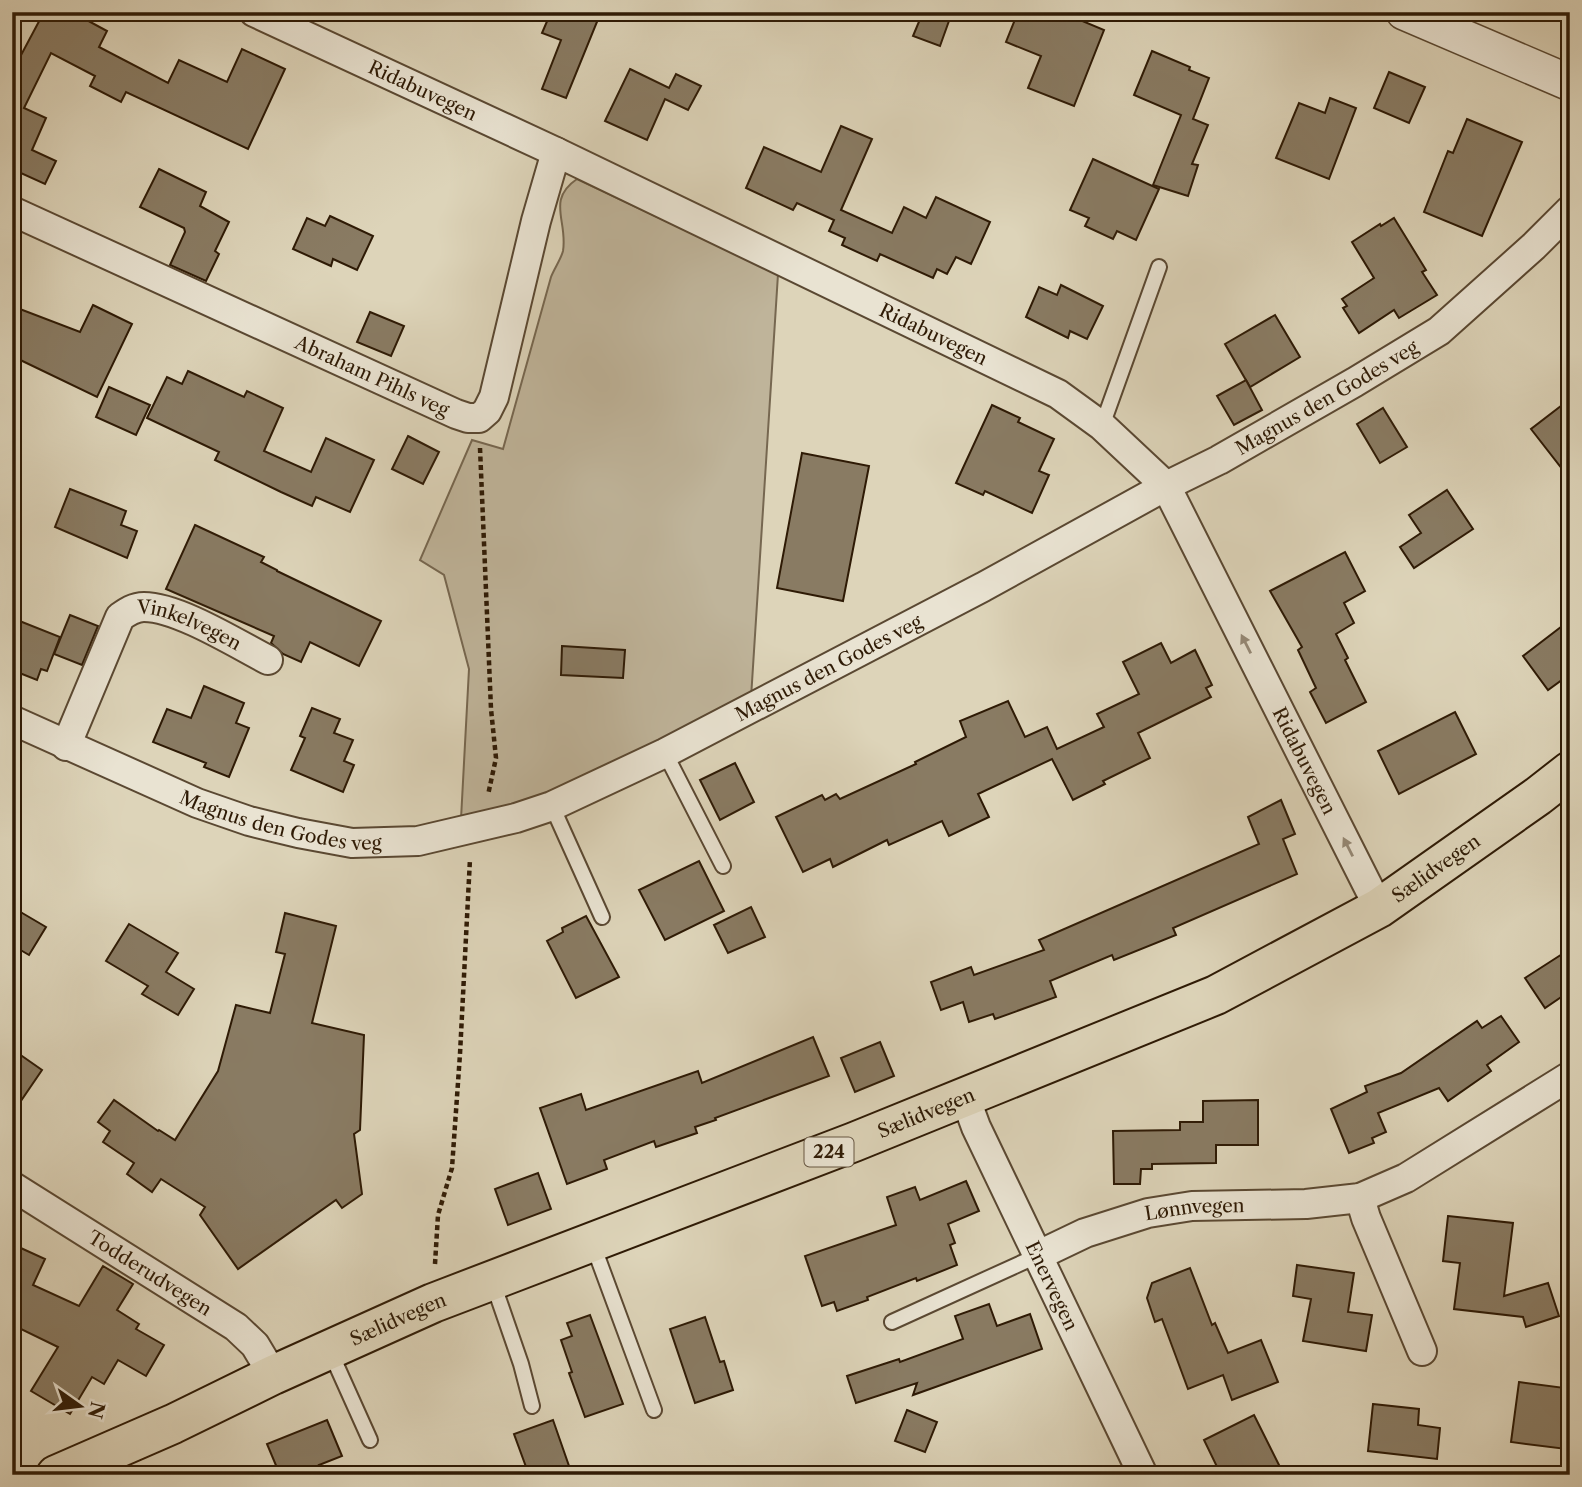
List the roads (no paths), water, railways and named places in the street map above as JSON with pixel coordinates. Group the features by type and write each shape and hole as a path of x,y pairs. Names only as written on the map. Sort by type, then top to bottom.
{"main road":[{"name":"Sælidvegen","path":"56,1475 173,1424 273,1375 433,1303 592,1244 1216,995 1379,908 1570,771"}],"street":[{"name":"Ridabuvegen","path":"254,12 556,152 1058,394 1102,426 1166,486 1379,908"},
{"path":"1404,12 1570,83"},
{"name":"Abraham Pihls veg","path":"12,211 456,415 479,418 487,411 494,397 536,221 556,152"},
{"name":"Magnus den Godes veg","path":"12,720 197,803 249,821 352,843 418,841 472,830 552,806 665,753 983,587 1166,486 1219,460 1355,382 1439,331 1534,246 1570,209"},
{"name":"Vinkelvegen","path":"66,746 120,617 129,610 142,607 177,614 268,660"},
{"name":"Lønnvegen","path":"1039,1255 1085,1233 1148,1213 1192,1206 1306,1205 1360,1198 1406,1178 1570,1076"},
{"name":"Enervegen","path":"965,1097 976,1127 1143,1475"},
{"name":"Todderudvegen","path":"12,1186 236,1327 255,1345 273,1375"},
{"path":"1360,1198 1422,1351"}],"lane":[{"path":"1102,426 1159,267"},
{"path":"665,753 723,866"},
{"path":"552,806 602,917"},
{"path":"592,1244 654,1410"},
{"path":"892,1322 1039,1255"},
{"path":"492,1281 521,1364 532,1406"},
{"path":"329,1349 370,1440"}]}
